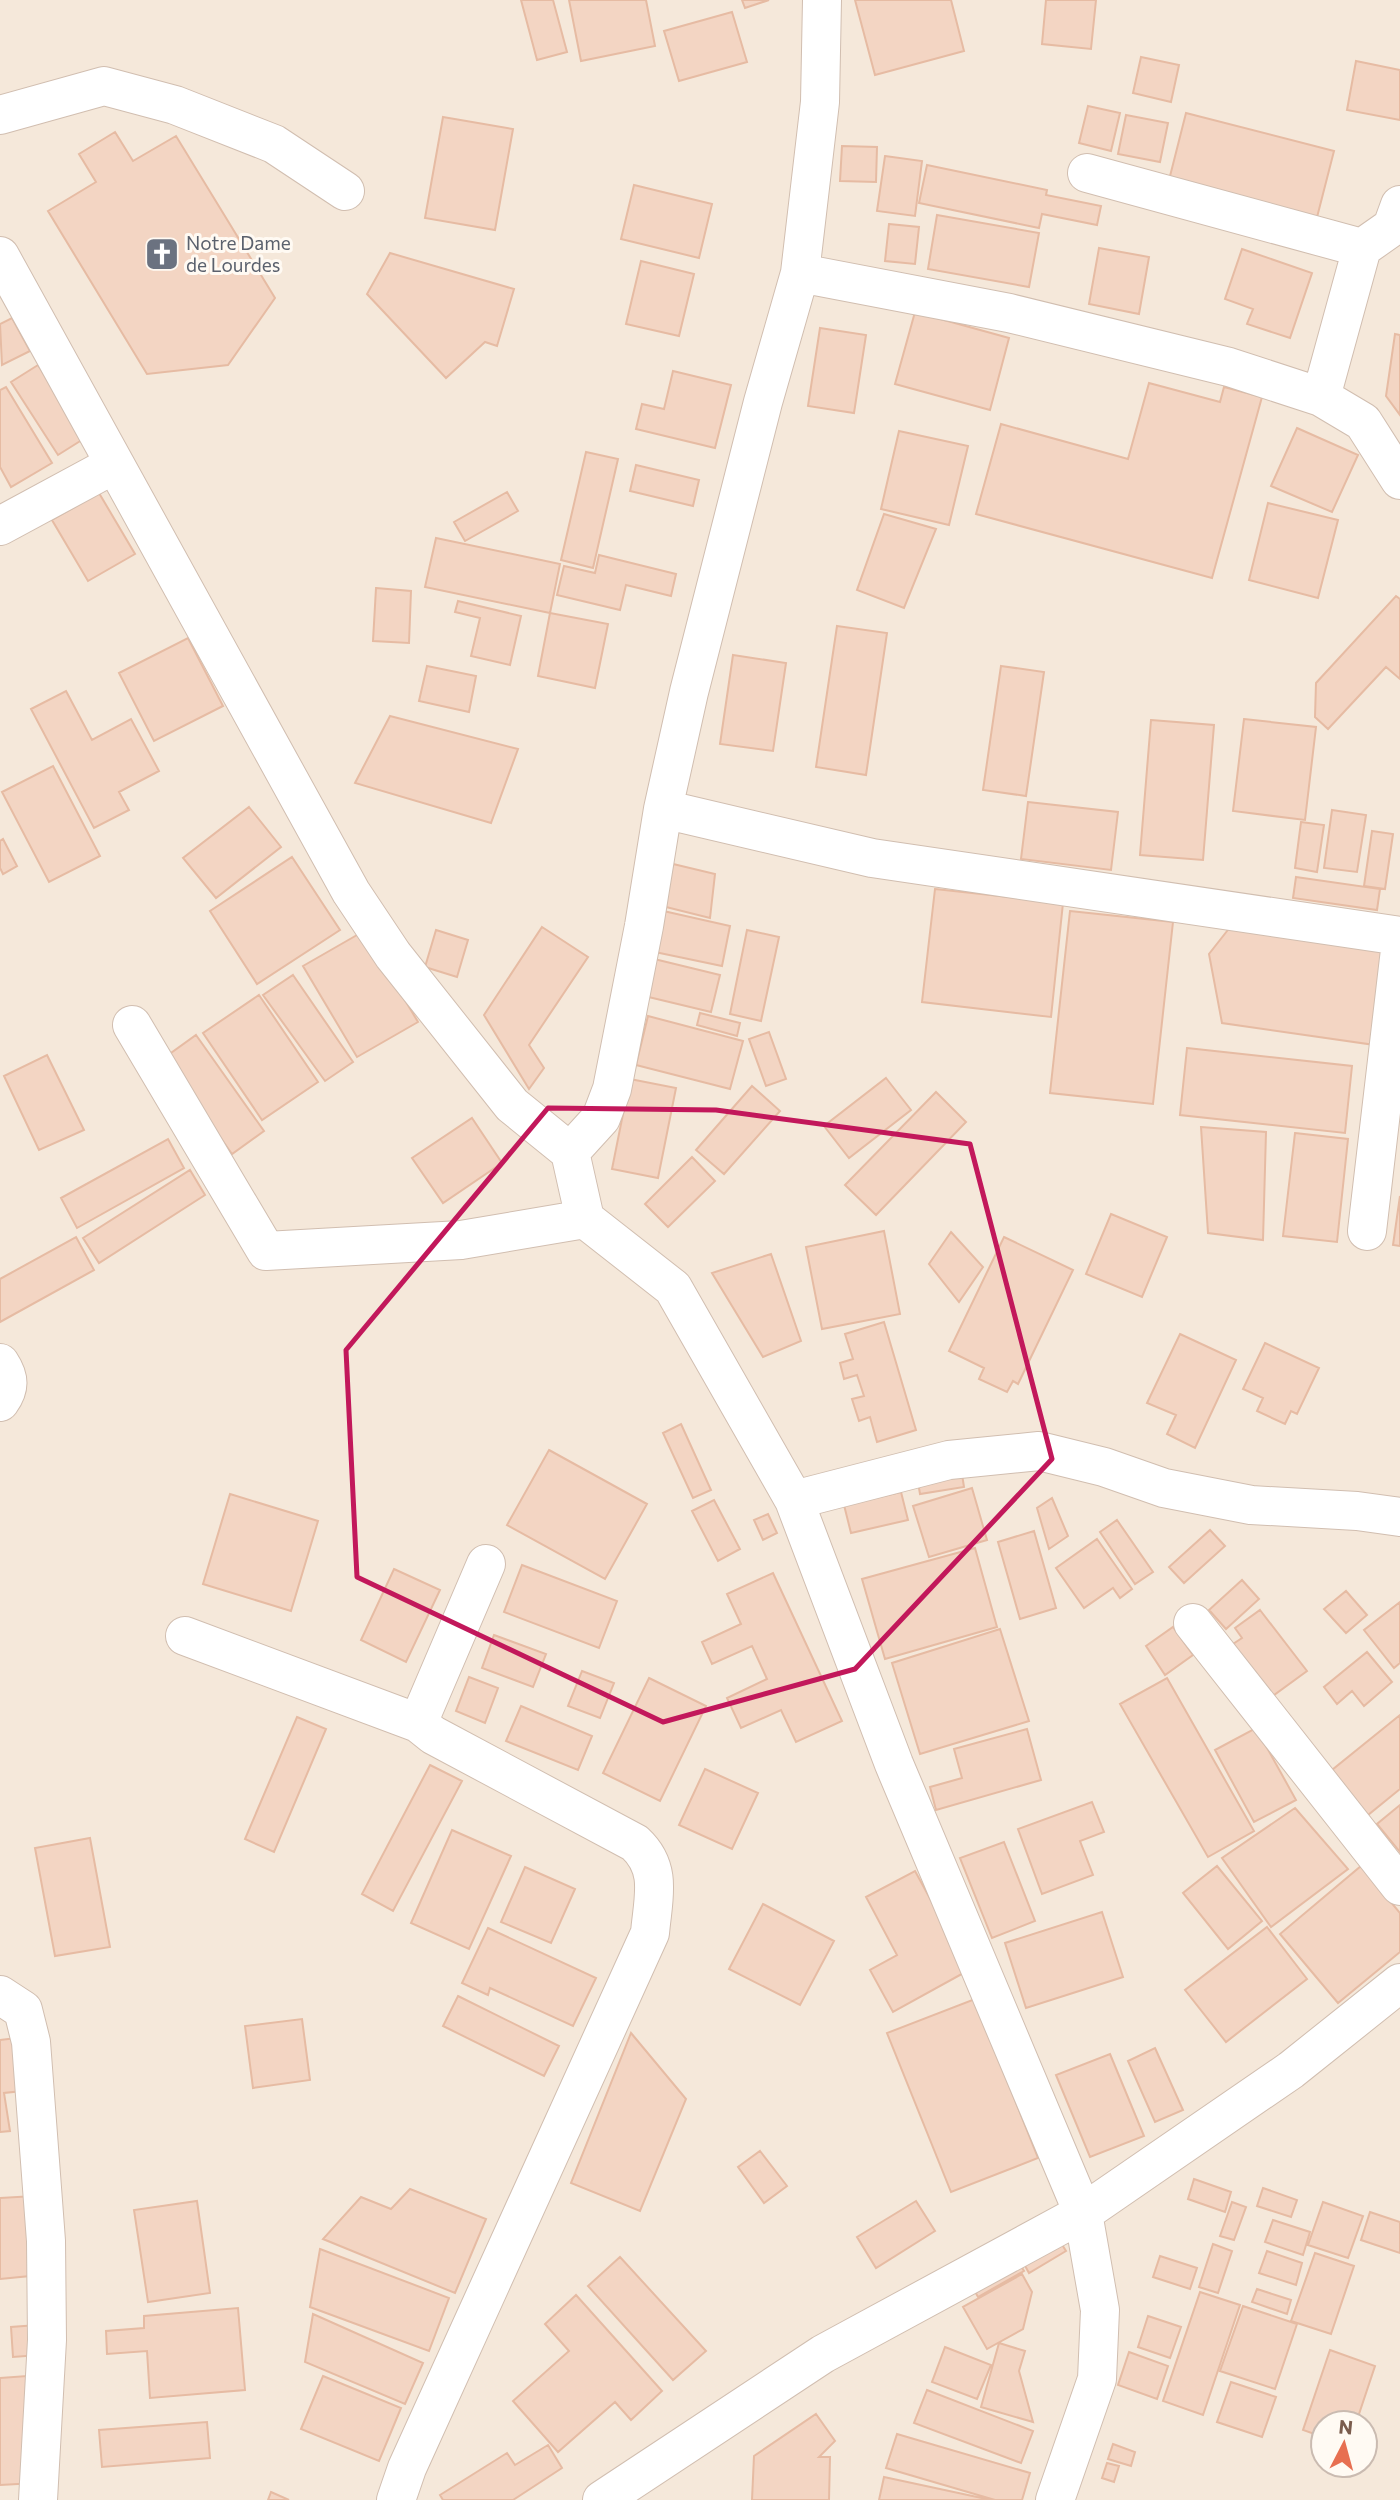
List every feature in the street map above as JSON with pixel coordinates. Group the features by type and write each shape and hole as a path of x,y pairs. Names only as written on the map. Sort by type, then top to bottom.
{"street":[{"path":"570,1152 601,1118 612,1089 663,809 762,402 800,274 820,103 822,0"},
{"path":"0,115 104,86 175,105 274,145 345,191"},
{"path":"1087,173 1389,227 1321,397"},
{"path":"0,256 351,892 393,955 512,1105 570,1152 585,1219 673,1287 794,1500 894,1764 1083,2213 1100,2310 1097,2379 1055,2500"},
{"path":"800,274 1009,313 1228,367 1321,397 1363,422 1400,480"},
{"path":"0,526 113,465"},
{"path":"663,809 872,858 1400,936"},
{"path":"1367,1231 1400,950"},
{"path":"132,1025 265,1251 461,1240 585,1219"},
{"path":"0,1363 7,1374 8,1391 0,1402"},
{"path":"794,1500 949,1460 1040,1451 1104,1467 1164,1488 1251,1505 1357,1511 1400,1517"},
{"path":"418,1723 486,1564"},
{"path":"1193,1623 1400,1886"},
{"path":"185,1636 418,1723 433,1735 635,1843 649,1856 655,1880 650,1933 407,2468 396,2500"},
{"path":"602,2500 823,2354 1083,2213 1291,2070 1400,1983"},
{"path":"0,1995 23,2010 31,2042 43,2201 47,2340 38,2500"}],"highlighted area":[{"path":"548,1108 716,1110 970,1144 1052,1459 855,1669 663,1722 357,1577 346,1350"}],"shaded area":[{"path":"0,0 1400,0 1400,2500 0,2500"}],"building":[{"path":"521,0 553,0 567,52 537,60"},
{"path":"569,0 646,0 655,46 581,61"},
{"path":"742,0 769,0 745,8"},
{"path":"855,0 951,0 964,51 875,75"},
{"path":"1046,0 1096,0 1091,49 1042,44"},
{"path":"732,12 747,62 679,81 664,31"},
{"path":"1141,57 1179,65 1171,102 1133,93"},
{"path":"1356,61 1400,70 1400,120 1347,110"},
{"path":"1088,106 1120,113 1111,151 1079,143"},
{"path":"1186,113 1334,151 1315,225 1167,188"},
{"path":"1126,115 1168,123 1160,162 1118,154"},
{"path":"443,117 513,129 495,230 425,218"},
{"name":"Notre Dame de Lourdes","path":"115,132 133,161 176,136 275,298 228,365 147,374 48,211 96,182 79,154"},
{"path":"842,146 877,147 876,182 840,181"},
{"path":"885,156 922,161 915,216 877,211"},
{"path":"927,165 1047,190 1046,195 1101,206 1097,225 1042,214 1039,228 919,203"},
{"path":"634,185 712,204 699,258 621,239"},
{"path":"937,215 1039,233 1029,287 928,269"},
{"path":"889,224 919,227 915,264 885,261"},
{"path":"1099,248 1149,257 1139,314 1089,304"},
{"path":"1242,249 1312,273 1290,338 1247,324 1253,309 1225,299"},
{"path":"390,253 514,289 497,346 485,342 446,378 367,294"},
{"path":"641,261 694,274 679,336 626,324"},
{"path":"915,312 1009,338 990,410 895,384"},
{"path":"12,318 30,351 2,365 0,324"},
{"path":"820,328 866,335 854,413 808,406"},
{"path":"1395,334 1400,335 1400,415 1386,396"},
{"path":"38,365 85,438 58,455 11,382"},
{"path":"673,371 731,385 715,448 636,429 642,404 664,409"},
{"path":"1149,383 1220,402 1224,387 1262,397 1212,578 976,514 1001,424 1128,459"},
{"path":"6,387 52,463 11,487 0,467 0,390"},
{"path":"1297,428 1358,455 1332,512 1271,486"},
{"path":"899,431 968,446 949,525 881,509"},
{"path":"586,452 618,459 593,568 561,560"},
{"path":"636,465 699,480 693,506 630,491"},
{"path":"507,492 518,511 465,541 454,522"},
{"path":"99,493 135,554 88,581 52,520"},
{"path":"1268,503 1338,520 1318,598 1249,580"},
{"path":"884,514 936,529 904,608 857,590"},
{"path":"436,538 560,564 550,613 425,587"},
{"path":"599,555 676,574 671,596 626,585 620,610 557,595 564,566 595,573"},
{"path":"376,588 411,591 409,643 373,641"},
{"path":"1396,596 1400,599 1400,679 1386,667 1328,729 1315,717 1316,683"},
{"path":"458,601 521,616 510,665 471,656 480,618 455,612"},
{"path":"550,613 608,624 595,688 538,676"},
{"path":"837,626 887,633 866,775 816,767"},
{"path":"188,638 223,706 154,741 119,673"},
{"path":"733,655 786,663 773,751 720,744"},
{"path":"427,666 476,676 469,712 419,701"},
{"path":"1001,666 1044,672 1026,796 983,790"},
{"path":"66,691 92,740 131,719 159,771 119,792 129,810 94,828 31,709"},
{"path":"390,716 518,749 491,823 355,783"},
{"path":"1244,719 1316,727 1305,820 1233,811"},
{"path":"1151,720 1214,725 1203,860 1140,855"},
{"path":"53,766 100,856 49,882 2,792"},
{"path":"1028,802 1118,812 1111,870 1021,859"},
{"path":"249,807 281,847 216,898 183,858"},
{"path":"1332,810 1366,815 1357,872 1324,868"},
{"path":"1301,822 1324,825 1317,872 1295,868"},
{"path":"1372,831 1393,834 1385,889 1364,886"},
{"path":"3,839 17,866 3,874 0,868 0,841"},
{"path":"292,857 340,930 257,984 210,911"},
{"path":"669,863 715,874 710,918 662,906"},
{"path":"1296,877 1380,889 1377,910 1293,898"},
{"path":"935,889 1063,903 1051,1017 922,1002"},
{"path":"659,910 730,926 722,966 650,951"},
{"path":"1070,911 1173,922 1153,1104 1050,1093"},
{"path":"1231,926 1389,951 1375,1045 1222,1023 1209,954"},
{"path":"542,927 588,957 529,1045 544,1068 529,1089 484,1015"},
{"path":"436,930 468,940 457,977 425,967"},
{"path":"747,930 779,937 761,1021 730,1014"},
{"path":"364,931 418,1022 357,1057 303,966"},
{"path":"646,957 720,975 711,1012 636,994"},
{"path":"293,975 353,1062 325,1081 263,995"},
{"path":"259,995 318,1082 262,1120 203,1033"},
{"path":"700,1013 740,1023 737,1036 697,1025"},
{"path":"648,1016 743,1041 730,1089 636,1065"},
{"path":"769,1032 786,1079 766,1086 749,1039"},
{"path":"196,1035 264,1131 232,1154 164,1058"},
{"path":"1187,1048 1352,1066 1345,1133 1180,1115"},
{"path":"47,1055 84,1130 39,1150 4,1076"},
{"path":"886,1078 911,1110 849,1158 824,1126"},
{"path":"630,1079 676,1088 658,1178 612,1169"},
{"path":"752,1086 780,1111 724,1174 696,1150"},
{"path":"936,1092 966,1122 876,1215 845,1185"},
{"path":"472,1118 502,1163 443,1203 412,1158"},
{"path":"1201,1127 1266,1132 1263,1240 1208,1233"},
{"path":"1295,1133 1348,1139 1337,1242 1283,1236"},
{"path":"168,1139 184,1168 77,1228 61,1198"},
{"path":"692,1157 715,1181 668,1227 645,1204"},
{"path":"190,1170 205,1195 99,1263 83,1238"},
{"path":"1400,1196 1400,1246 1393,1245"},
{"path":"1111,1214 1167,1237 1142,1297 1086,1274"},
{"path":"884,1231 900,1314 822,1329 806,1247"},
{"path":"951,1232 983,1267 959,1302 929,1264"},
{"path":"76,1237 94,1270 0,1322 0,1279"},
{"path":"1004,1237 1073,1270 1018,1384 1013,1381 1007,1392 979,1379 984,1368 949,1351"},
{"path":"771,1254 801,1341 763,1357 712,1273"},
{"path":"884,1322 916,1430 877,1442 870,1417 859,1421 852,1399 864,1396 857,1375 844,1379 840,1363 853,1359 845,1334"},
{"path":"1180,1334 1236,1360 1195,1448 1167,1434 1176,1415 1147,1403"},
{"path":"1265,1343 1319,1368 1297,1414 1291,1411 1285,1424 1257,1411 1263,1398 1243,1389"},
{"path":"681,1424 711,1490 693,1498 663,1433"},
{"path":"549,1450 647,1504 605,1579 507,1525"},
{"path":"961,1468 964,1487 920,1494 917,1476"},
{"path":"972,1488 987,1540 929,1557 913,1506"},
{"path":"901,1492 908,1520 851,1533 844,1505"},
{"path":"230,1494 318,1521 291,1611 203,1584"},
{"path":"1052,1498 1068,1536 1049,1549 1037,1508"},
{"path":"714,1500 740,1549 718,1561 692,1511"},
{"path":"768,1514 777,1533 763,1540 754,1520"},
{"path":"1117,1520 1153,1572 1135,1584 1100,1532"},
{"path":"1210,1530 1225,1546 1184,1583 1169,1567"},
{"path":"1034,1531 1056,1608 1020,1619 998,1542"},
{"path":"1097,1539 1132,1589 1120,1598 1113,1588 1084,1608 1056,1568"},
{"path":"975,1548 997,1627 885,1659 862,1579"},
{"path":"522,1565 617,1601 599,1648 504,1612"},
{"path":"394,1569 440,1590 406,1662 361,1640"},
{"path":"773,1573 842,1721 796,1742 781,1710 741,1728 727,1698 767,1679 752,1646 712,1664 702,1642 741,1624 727,1594"},
{"path":"1242,1580 1259,1599 1226,1629 1209,1610"},
{"path":"1346,1591 1367,1615 1346,1633 1324,1609"},
{"path":"1400,1602 1400,1663 1394,1668 1364,1630"},
{"path":"1260,1610 1307,1671 1270,1698 1230,1646 1242,1638 1235,1628"},
{"path":"1173,1627 1193,1655 1165,1675 1146,1646"},
{"path":"1000,1629 1029,1721 920,1754 892,1663"},
{"path":"494,1635 546,1654 533,1687 482,1668"},
{"path":"1367,1652 1392,1682 1364,1706 1352,1691 1337,1704 1324,1687"},
{"path":"582,1671 614,1683 600,1718 568,1706"},
{"path":"469,1677 498,1688 485,1723 456,1711"},
{"path":"649,1678 706,1706 660,1801 603,1773"},
{"path":"1167,1678 1254,1831 1208,1857 1120,1704"},
{"path":"521,1706 592,1736 578,1770 506,1741"},
{"path":"1400,1715 1400,1789 1368,1815 1332,1770"},
{"path":"297,1717 326,1729 274,1852 245,1839"},
{"path":"1256,1728 1296,1800 1254,1822 1215,1750"},
{"path":"1027,1729 1041,1780 936,1810 930,1787 962,1778 954,1749"},
{"path":"430,1765 462,1781 393,1911 362,1894"},
{"path":"705,1769 758,1793 732,1849 679,1825"},
{"path":"1092,1802 1104,1832 1080,1841 1093,1875 1042,1894 1018,1829"},
{"path":"1400,1805 1400,1852 1377,1824"},
{"path":"1295,1808 1348,1869 1271,1927 1222,1858"},
{"path":"452,1830 511,1856 469,1949 411,1923"},
{"path":"90,1838 110,1947 55,1956 35,1848"},
{"path":"1004,1842 1035,1921 992,1938 960,1858"},
{"path":"1217,1866 1262,1921 1228,1949 1183,1893"},
{"path":"1361,1866 1400,1913 1400,1952 1338,2003 1280,1934"},
{"path":"525,1867 575,1889 551,1943 501,1922"},
{"path":"915,1871 969,1970 893,2012 870,1970 897,1955 866,1897"},
{"path":"763,1904 834,1941 800,2005 729,1969"},
{"path":"1102,1912 1123,1977 1026,2008 1005,1943"},
{"path":"1267,1927 1307,1979 1226,2042 1185,1990"},
{"path":"488,1928 596,1978 573,2026 490,1988 488,1995 462,1983"},
{"path":"458,1996 559,2046 544,2076 443,2026"},
{"path":"975,1999 1038,2158 951,2192 887,2033"},
{"path":"302,2019 310,2080 253,2088 245,2026"},
{"path":"631,2033 686,2099 640,2211 571,2183"},
{"path":"24,2037 32,2090 4,2093 10,2131 0,2132 0,2040"},
{"path":"1155,2048 1183,2110 1155,2122 1128,2061"},
{"path":"1110,2054 1144,2136 1090,2157 1056,2075"},
{"path":"760,2151 787,2186 764,2203 738,2167"},
{"path":"1194,2179 1231,2192 1225,2212 1188,2199"},
{"path":"1263,2188 1297,2200 1291,2217 1257,2206"},
{"path":"410,2189 486,2219 455,2293 323,2239 361,2197 391,2209"},
{"path":"34,2196 40,2275 0,2279 0,2198"},
{"path":"197,2201 210,2293 148,2302 134,2210"},
{"path":"916,2201 935,2231 876,2268 857,2237"},
{"path":"1232,2202 1246,2207 1234,2240 1220,2236"},
{"path":"1323,2202 1363,2216 1348,2258 1308,2245"},
{"path":"1370,2212 1400,2222 1400,2253 1361,2240"},
{"path":"1273,2220 1310,2232 1303,2255 1265,2242"},
{"path":"1054,2232 1066,2251 1029,2273 1018,2253"},
{"path":"1213,2244 1232,2251 1218,2293 1199,2287"},
{"path":"320,2249 449,2298 429,2351 310,2307"},
{"path":"1267,2251 1302,2263 1296,2285 1259,2273"},
{"path":"1013,2253 1024,2271 978,2297 968,2279"},
{"path":"1315,2253 1354,2266 1331,2334 1291,2321"},
{"path":"1160,2256 1197,2268 1190,2289 1153,2277"},
{"path":"620,2257 706,2351 673,2380 588,2286"},
{"path":"1022,2274 1032,2292 1023,2329 987,2349 963,2307"},
{"path":"1257,2289 1291,2300 1287,2314 1252,2302"},
{"path":"1200,2292 1240,2305 1203,2415 1163,2401"},
{"path":"576,2295 662,2391 631,2420 615,2402 558,2452 513,2401 569,2351 545,2324"},
{"path":"1243,2306 1297,2324 1275,2389 1220,2371"},
{"path":"238,2308 245,2390 150,2398 147,2351 107,2354 106,2331 144,2328 144,2316"},
{"path":"313,2314 423,2363 405,2404 305,2362"},
{"path":"1148,2316 1181,2327 1170,2358 1138,2347"},
{"path":"37,2325 39,2355 13,2357 11,2327"},
{"path":"999,2343 1025,2351 1019,2371 1033,2422 981,2407"},
{"path":"945,2347 991,2365 977,2399 932,2382"},
{"path":"1330,2350 1375,2366 1361,2409 1310,2409"},
{"path":"1129,2352 1168,2366 1157,2399 1118,2385"},
{"path":"27,2376 35,2483 0,2485 0,2378"},
{"path":"323,2376 401,2408 379,2461 301,2429"},
{"path":"1231,2382 1276,2397 1262,2437 1217,2422"},
{"path":"927,2390 1033,2431 1021,2463 914,2423"},
{"path":"1309,2412 1309,2432 1303,2430"},
{"path":"816,2414 835,2441 819,2457 830,2457 829,2500 752,2500 754,2456"},
{"path":"207,2422 210,2458 102,2467 99,2430"},
{"path":"897,2434 1030,2473 1022,2500 995,2500 886,2468"},
{"path":"1113,2444 1135,2452 1131,2466 1108,2459"},
{"path":"548,2445 562,2468 513,2500 443,2500 440,2495 507,2453 515,2465"},
{"path":"1107,2463 1119,2466 1114,2482 1102,2478"},
{"path":"884,2477 991,2500 879,2500"},
{"path":"271,2492 289,2500 268,2500"}],"place":[{"name":"Notre Dame de Lourdes","path":"162,254"}]}
